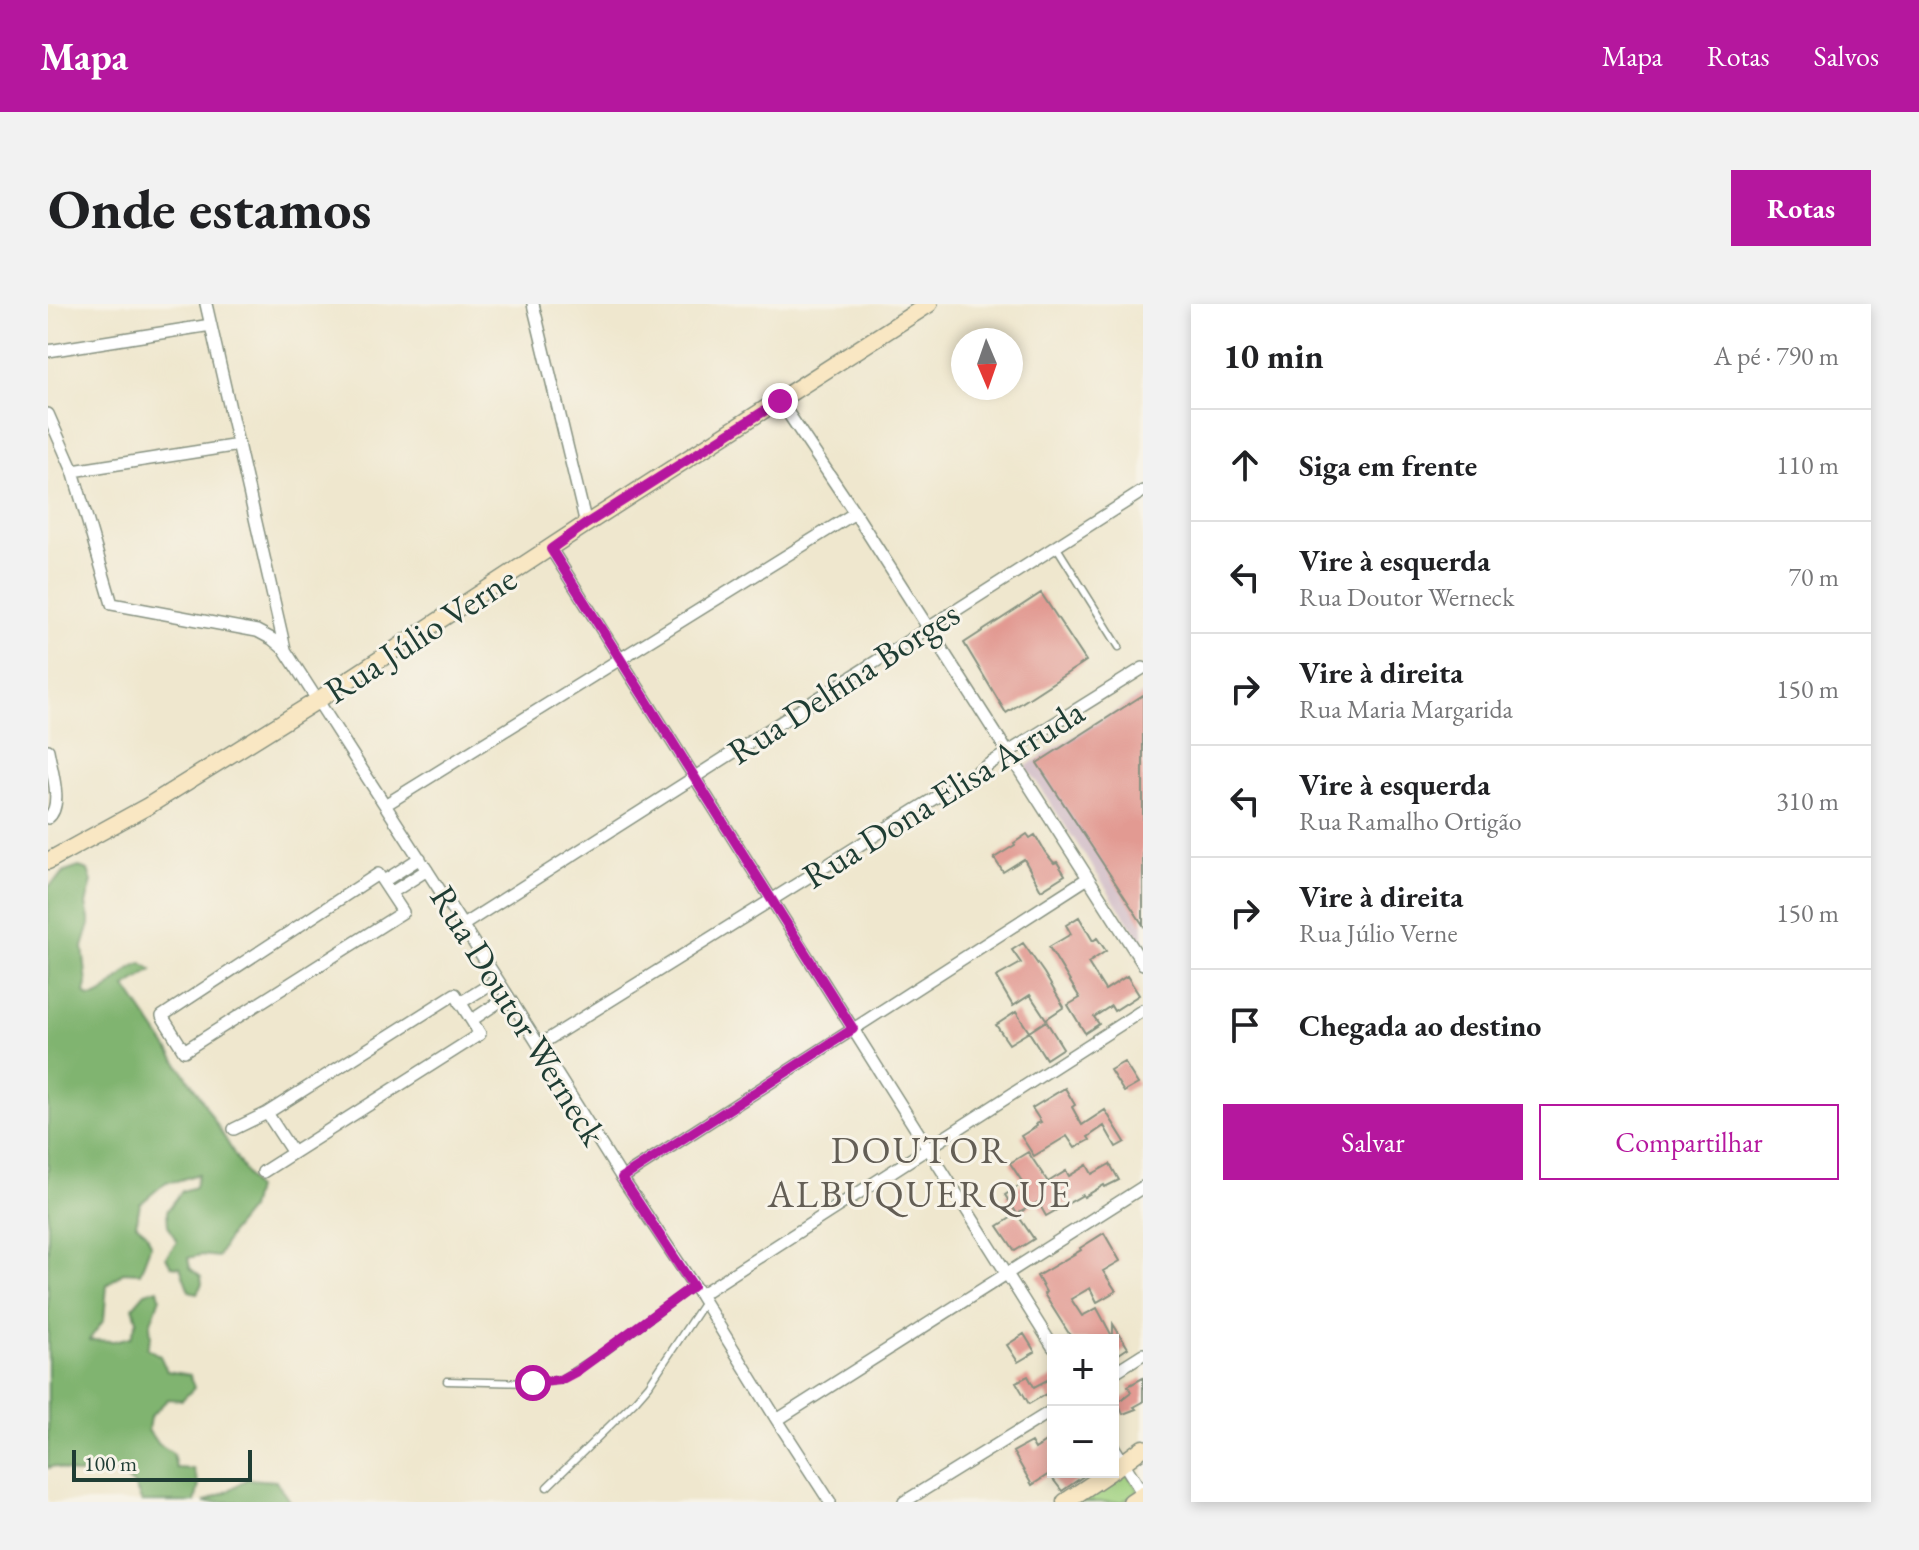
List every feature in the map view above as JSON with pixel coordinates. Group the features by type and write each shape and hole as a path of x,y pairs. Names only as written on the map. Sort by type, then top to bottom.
{"street":[{"path":"206,304 285,650"},
{"path":"533,304 586,524"},
{"name":"Rua Júlio Verne","path":"48,861 148,806 318,700 929,304"},
{"path":"48,351 211,325"},
{"path":"780,401 1143,964"},
{"path":"48,414 73,471 112,604 257,631 285,650"},
{"path":"73,471 239,445"},
{"name":"Rua Delfina Borges","path":"463,925 1143,491"},
{"path":"385,805 855,513"},
{"path":"551,549 1047,1337"},
{"name":"Rua Doutor Werneck","path":"285,650 830,1502"},
{"name":"Rua Dona Elisa Arruda","path":"539,1045 1143,668"},
{"path":"48,750 57,804 53,815 48,818"},
{"path":"384,881 420,858"},
{"path":"391,893 427,870"},
{"path":"378,874 384,881 403,912 184,1051 162,1016 378,874"},
{"path":"622,1178 1088,878"},
{"path":"460,1003 497,980"},
{"path":"234,1129 267,1113 455,994 480,1034 263,1172"},
{"path":"472,1020 508,996"},
{"path":"699,1294 1143,1010"},
{"path":"267,1113 293,1153"},
{"path":"777,1420 1143,1187"},
{"path":"1119,1369 1143,1354"},
{"path":"904,1502 1047,1414"},
{"path":"1119,1467 1143,1448"},
{"path":"1119,1472 1143,1494 1131,1502"},
{"path":"1065,1502 1102,1478"}],"lane":[{"path":"1056,546 1119,647"},
{"path":"447,1381 533,1383 560,1380 699,1294"},
{"path":"547,1487 649,1385 689,1322 699,1294"}],"shaded area":[{"path":"1143,694 1143,944 1026,766"}],"green space":[{"path":"79,867 88,870 92,882 86,904 90,924 83,947 85,993 89,997 96,996 110,988 128,970 142,963 152,970 126,987 198,1093 255,1189 250,1209 231,1232 218,1257 201,1255 188,1258 190,1268 201,1277 202,1284 197,1293 189,1291 180,1267 171,1266 166,1257 177,1242 168,1225 167,1211 182,1191 195,1187 198,1174 166,1182 140,1204 136,1224 146,1232 151,1244 140,1273 123,1272 107,1285 104,1320 89,1340 114,1341 131,1337 137,1320 133,1307 145,1293 158,1289 160,1297 150,1325 151,1337 147,1348 160,1356 167,1371 190,1375 194,1388 182,1400 168,1399 150,1417 148,1430 157,1443 173,1453 176,1468 193,1469 199,1485 195,1502 142,1502 134,1485 116,1470 75,1474 54,1466 48,1468 48,887 65,872"},
{"path":"1123,1467 1139,1491 1122,1502 1073,1502 1107,1478 1119,1478 1119,1470"},
{"path":"247,1479 276,1481 290,1502 204,1502 226,1492"}],"building":[{"path":"1041,593 1086,661 1006,713 964,643"},
{"path":"1143,695 1143,925 1037,763"},
{"path":"1027,834 1030,838 1035,835 1065,875 1041,890 1024,859 1003,872 994,858"},
{"path":"1079,917 1093,941 1097,938 1106,951 1088,963 1105,990 1127,976 1139,995 1114,1011 1111,1006 1094,1017 1099,1024 1085,1033 1068,1005 1080,998 1049,947 1071,934 1066,925"},
{"path":"1023,943 1064,1007 1046,1019 1030,995 1013,1006 996,977 1021,963 1012,950"},
{"path":"1016,1012 1029,1032 1009,1044 996,1025"},
{"path":"1046,1021 1063,1048 1046,1059 1029,1032"},
{"path":"1124,1062 1138,1084 1124,1092 1110,1070"},
{"path":"1065,1088 1082,1125 1105,1110 1125,1142 1116,1147 1104,1126 1088,1137 1090,1140 1075,1148 1067,1136 1034,1156 1021,1136 1041,1122 1032,1108"},
{"path":"1028,1152 1048,1182 1066,1171 1069,1176 1087,1165 1092,1174 1110,1164 1119,1180 1083,1195 1046,1216 1038,1202 1017,1214 1005,1195 1023,1183 1010,1163"},
{"path":"1017,1214 1034,1239 1015,1251 998,1226"},
{"path":"1104,1233 1120,1261 1103,1271 1116,1291 1097,1302 1090,1288 1071,1299 1082,1316 1097,1308 1111,1334 1069,1334 1044,1294 1046,1292 1037,1276"},
{"path":"1113,1324 1128,1348 1119,1354 1119,1334 1113,1334"},
{"path":"1024,1334 1035,1352 1018,1362 1007,1345"},
{"path":"1028,1376 1034,1387 1047,1380 1047,1396 1029,1404 1016,1382"},
{"path":"1143,1378 1143,1402 1134,1407 1136,1409 1123,1414 1119,1401 1131,1392 1128,1386"},
{"path":"1047,1441 1047,1475 1032,1485 1013,1452 1031,1442 1035,1449"},
{"path":"1052,1478 1081,1478 1062,1491"}],"district":[{"name":"DOUTOR ALBUQUERQUE","path":"920,1172"}],"route":[{"path":"533,1383 560,1380 577,1371 693,1286 622,1178 853,1029 551,549 780,401"}]}
